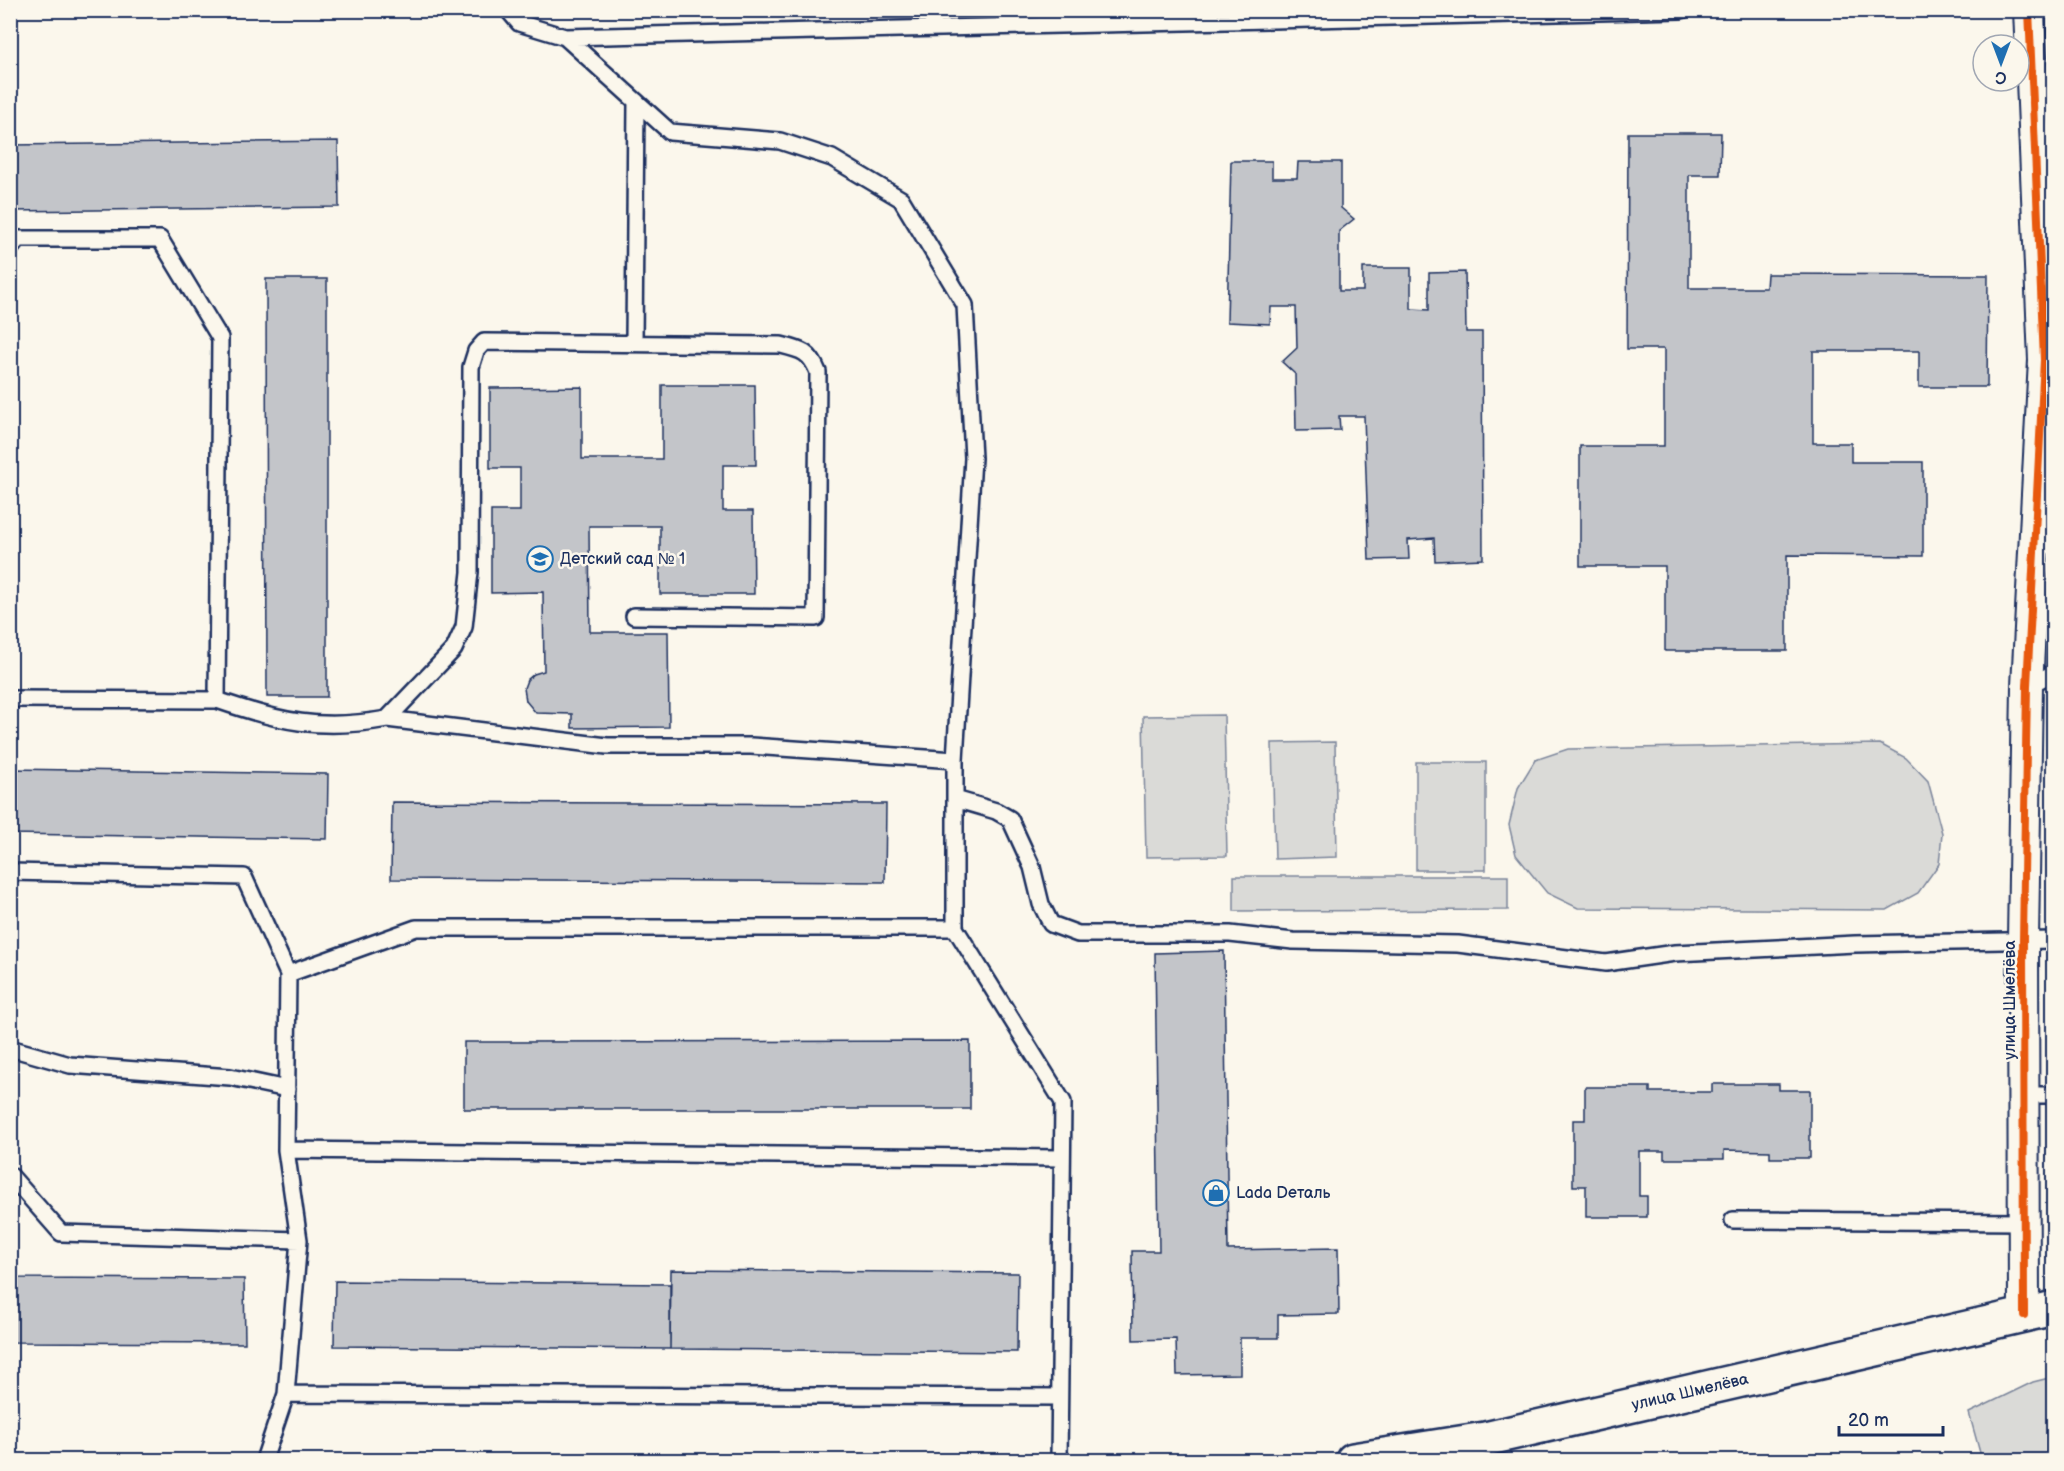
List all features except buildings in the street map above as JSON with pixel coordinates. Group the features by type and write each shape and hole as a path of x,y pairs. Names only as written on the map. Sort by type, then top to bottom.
{"main road":[{"name":"улица Шмелёва","path":"1353,1461 1485,1439 2038,1312"}],"street":[{"name":"улица Шмелёва","path":"2029,10 2044,360 2040,686 2023,940 2022,1222 2038,1312"}],"lane":[{"path":"508,10 519,23 565,37 1682,10"},
{"path":"565,37 670,132 780,141 832,158 902,199 965,305 974,458 955,760 955,928 1063,1102 1059,1461"},
{"path":"634,343 636,101"},
{"path":"10,249 18,239 160,240 219,338 217,700"},
{"path":"387,719 454,649 464,627 470,572 471,367 476,351 484,342 781,345 797,349 812,358 818,372 816,618 634,616"},
{"path":"2040,686 2054,673"},
{"path":"10,699 217,700 255,714 313,726 360,724 387,719 607,746 751,746 955,760"},
{"path":"955,799 996,811 1010,819 1032,867 1041,904 1051,924 1078,934 1230,934 1293,941 1458,944 1606,963 1675,953 2054,940"},
{"path":"10,872 243,877 288,974 286,1150 299,1240 286,1394 264,1461"},
{"path":"288,974 416,928 955,928"},
{"path":"10,1048 70,1065 230,1077 287,1089"},
{"path":"2023,1095 2054,1095"},
{"path":"286,1150 1062,1158"},
{"path":"10,1175 61,1233 299,1240"},
{"path":"1733,1220 2022,1222"},
{"path":"286,1394 1059,1397"}],"shaded area":[{"path":"1224,715 1227,856 1146,857 1143,716"},
{"path":"1335,742 1337,857 1275,859 1272,743"},
{"path":"1880,744 1906,758 1928,781 1942,833 1939,864 1918,893 1887,910 1578,908 1547,893 1516,855 1509,825 1518,788 1535,760 1568,749"},
{"path":"1416,762 1486,762 1486,870 1416,870"},
{"path":"1234,876 1508,876 1508,910 1234,911"},
{"path":"2053,1377 2053,1460 1982,1460 1969,1413 2033,1382"}],"cycle path":[{"path":"2024,1315 2023,940 2027,686 2044,360 2029,10"}],"place":[{"name":"Детский сад № 1","path":"540,559"},
{"name":"Lada Dеталь","path":"1216,1193"}]}
